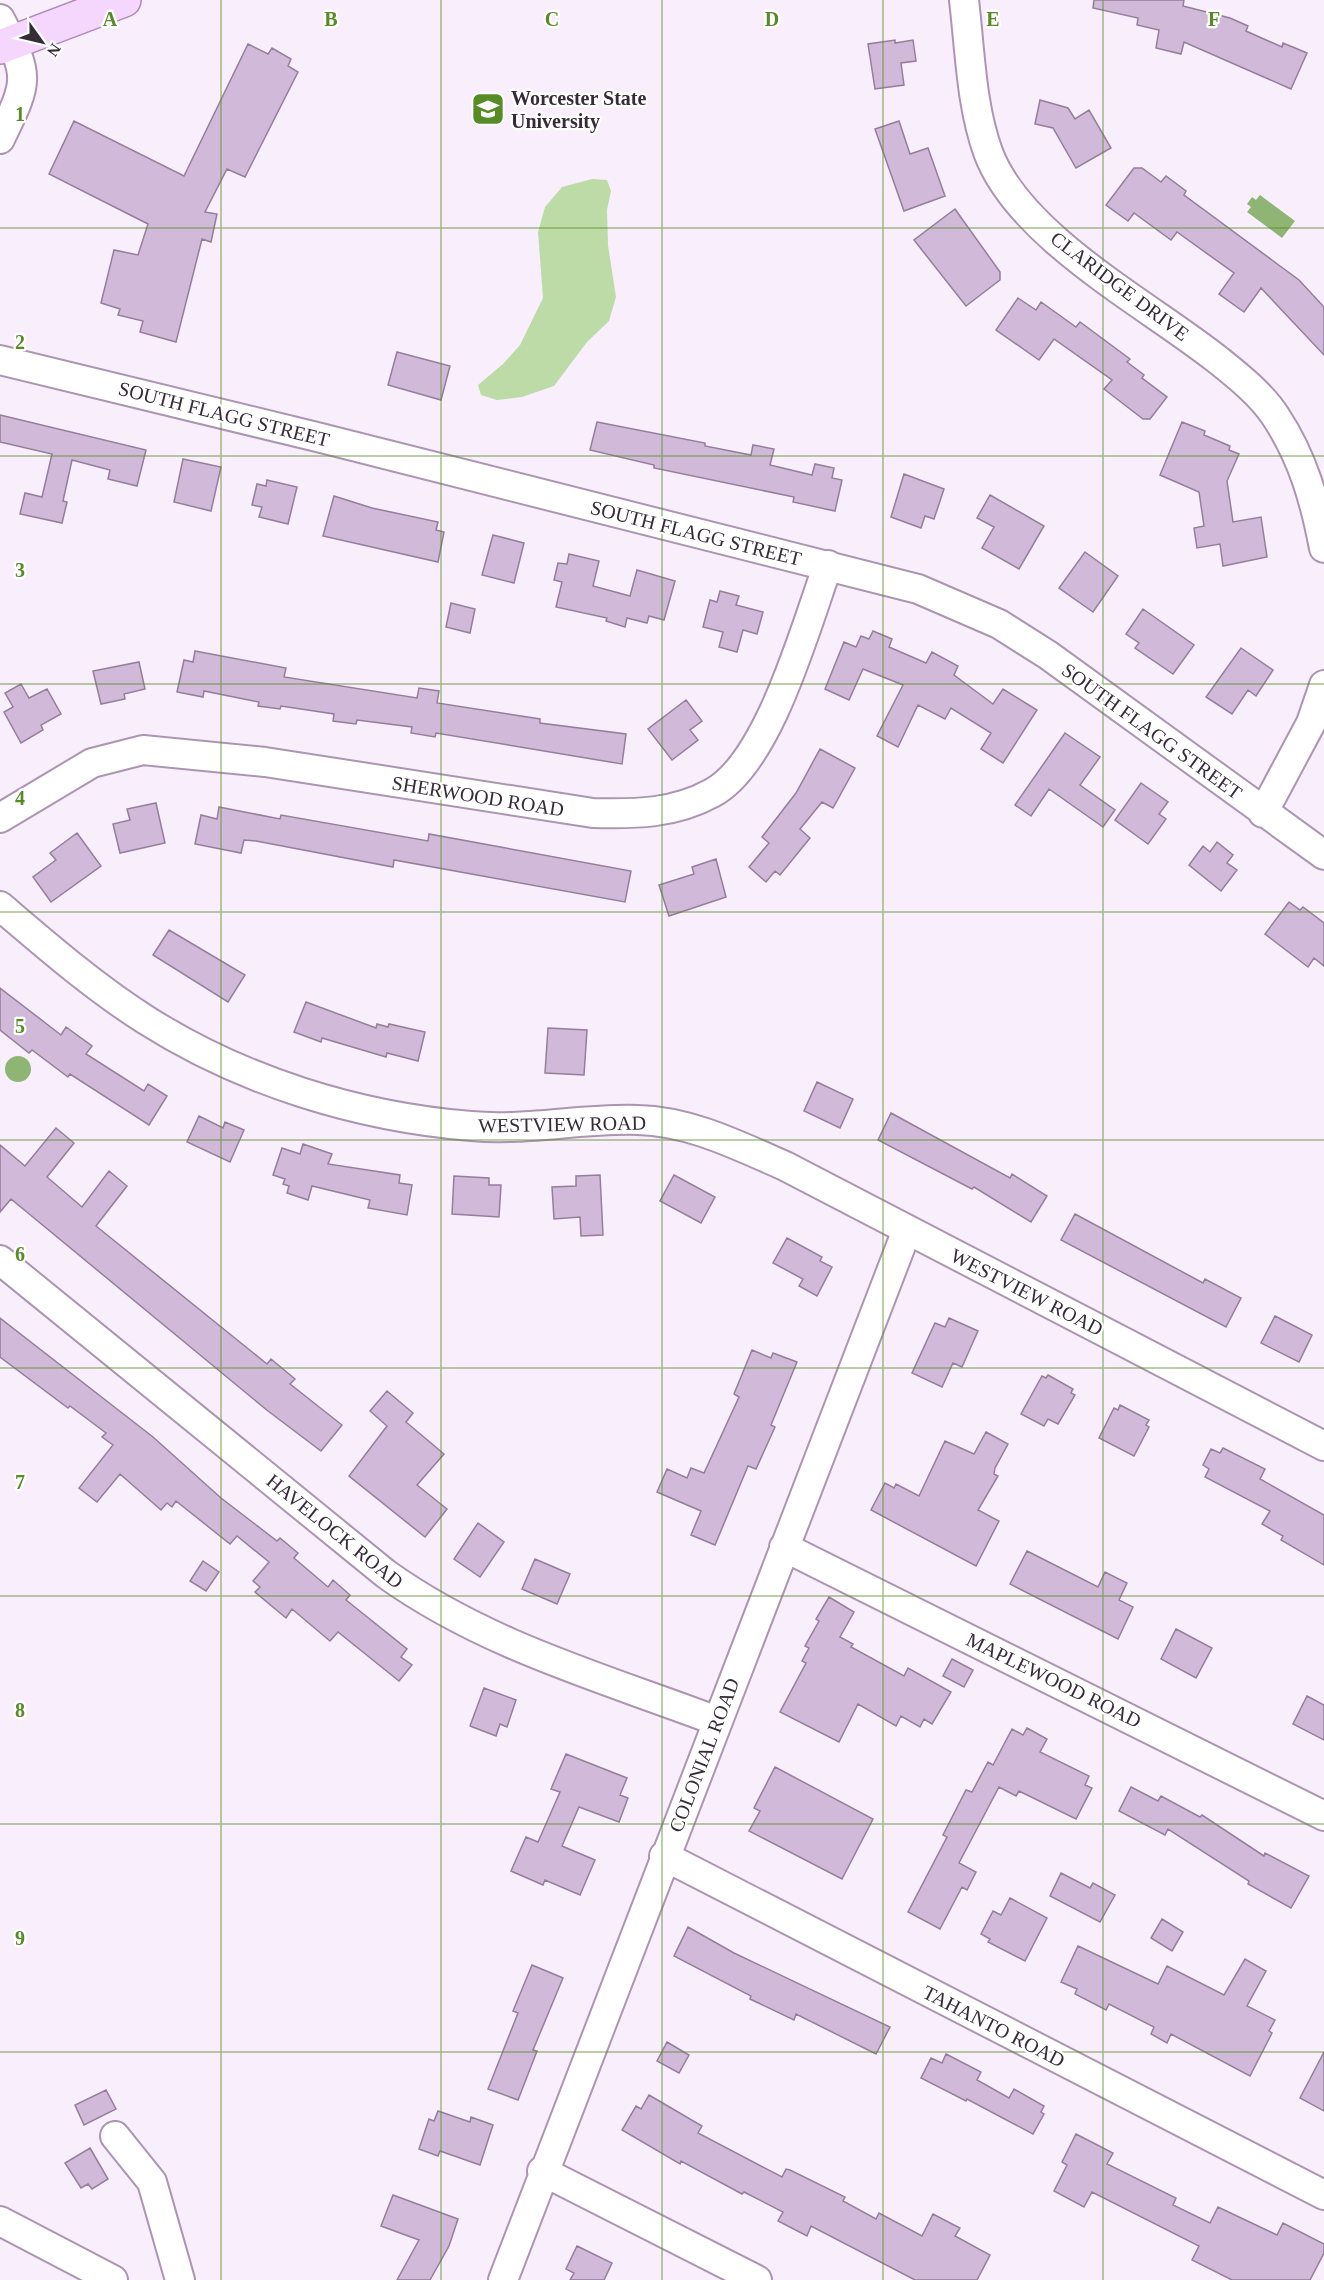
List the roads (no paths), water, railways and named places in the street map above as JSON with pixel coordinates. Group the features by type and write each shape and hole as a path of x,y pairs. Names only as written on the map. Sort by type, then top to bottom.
{"main road":[{"path":"4,36 124,0"}],"street":[{"name":"CLARIDGE DRIVE","path":"964,0 977,105 988,153 1010,191 1040,226 1075,257 1178,328 1239,376 1275,415 1300,458 1316,503 1324,548"},
{"path":"0,139 15,109 24,78 23,69 4,36"},
{"name":"SOUTH FLAGG STREET","path":"0,360 918,589 999,624 1048,655 1324,855"},
{"name":"SHERWOOD ROAD","path":"0,818 92,763 143,750 187,752 265,762 593,813 642,815 681,807 714,793 745,764 783,687 828,565"},
{"path":"1263,813 1311,723 1324,686"},
{"name":"WESTVIEW ROAD","path":"0,906 83,975 147,1020 195,1049 280,1085 387,1114 472,1126 555,1126 639,1120 673,1124 703,1132 778,1163 1324,1446"},
{"name":"COLONIAL ROAD","path":"502,2280 542,2171 906,1230"},
{"name":"HAVELOCK ROAD","path":"0,1260 386,1574 427,1602 505,1642 717,1721"},
{"name":"MAPLEWOOD ROAD","path":"784,1547 1324,1816"},
{"name":"TAHANTO ROAD","path":"664,1856 1324,2195"},
{"path":"115,2136 152,2182 180,2280"},
{"path":"542,2171 758,2280"},
{"path":"0,2221 113,2280"}],"place":[{"name":"Worcester State University","path":"488,109"}]}
